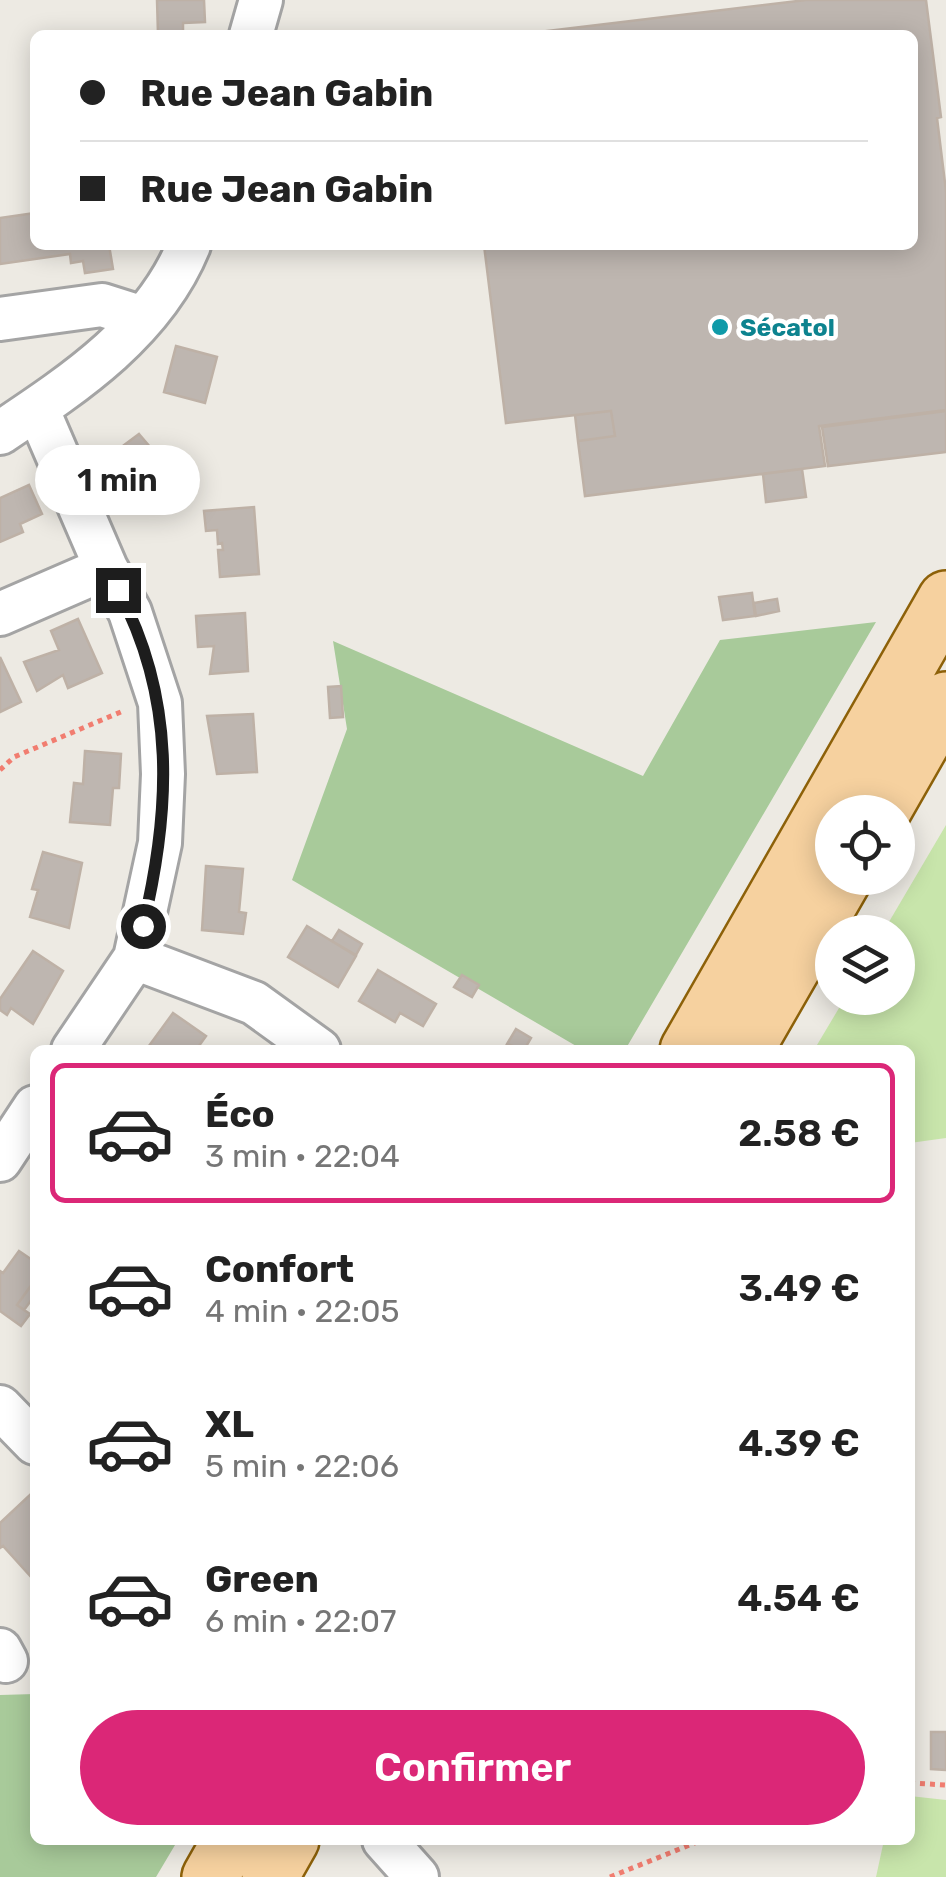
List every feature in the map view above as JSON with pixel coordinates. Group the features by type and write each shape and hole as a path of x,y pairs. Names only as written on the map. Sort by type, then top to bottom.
{"main road":[{"path":"691,1045 946,599"},
{"path":"892,795 946,700"},
{"path":"748,1045 834,895"},
{"path":"210,1877 227,1845"},
{"path":"270,1877 288,1845"}],"street":[{"path":"252,30 261,0"},
{"path":"0,433 104,360 143,318 179,270 187,250"},
{"path":"0,319 102,305 143,318"},
{"path":"37,408 106,568 130,612 160,702 160,843 135,958 77,1045"},
{"path":"0,614 106,568"},
{"path":"135,958 254,1004 312,1045"},
{"path":"0,1160 30,1115"},
{"path":"0,1407 30,1438"},
{"path":"388,1845 416,1877"}],"path":[{"path":"0,770 14,758 131,707 160,702"},
{"path":"915,1782 946,1785"},
{"path":"610,1877 690,1845"}],"green space":[{"path":"876,622 628,1045 574,1045 292,880 347,729 333,641 643,776 720,640"},
{"path":"946,825 946,1138 915,1142 915,1045 817,1045 835,1015 915,1015 915,915 893,915 905,895 915,895 915,878"},
{"path":"30,1694 30,1845 175,1845 156,1877 0,1877 0,1695"},
{"path":"915,1797 946,1800 946,1877 876,1877 883,1845 915,1845"}],"building":[{"path":"157,0 204,0 205,22 183,23 183,30 158,30"},
{"name":"Sécatol","path":"806,0 926,0 946,191 946,410 819,426 825,466 585,496 578,441 615,436 611,411 506,423 485,250 918,250 918,30 556,30"},
{"path":"30,214 30,250 110,250 113,269 85,273 83,261 71,263 70,254 0,264 0,218"},
{"path":"176,346 217,357 205,403 164,392"},
{"path":"611,411 615,436 578,441 575,415"},
{"path":"946,411 946,452 828,466 822,427"},
{"path":"139,434 180,482 149,504 130,477 125,480 108,457"},
{"path":"802,469 806,497 766,502 763,474"},
{"path":"29,485 42,514 20,524 23,532 0,542 0,498"},
{"path":"254,507 259,574 220,577 218,550 223,550 222,543 218,544 217,530 206,531 204,511"},
{"path":"752,593 755,616 723,620 719,597"},
{"path":"777,599 779,611 756,616 754,603"},
{"path":"245,613 248,671 210,674 214,646 198,647 196,616"},
{"path":"78,619 102,673 68,688 63,675 37,691 24,662 59,650 51,631"},
{"path":"0,657 21,702 0,712"},
{"path":"341,686 343,717 330,718 328,687"},
{"path":"253,714 257,772 217,774 207,716"},
{"path":"85,751 121,754 119,788 113,788 110,825 70,822 74,783 83,784"},
{"path":"43,852 82,863 69,928 30,917 38,890 32,889"},
{"path":"206,866 243,869 239,912 246,913 243,934 202,930"},
{"path":"307,926 356,956 338,987 288,957"},
{"path":"339,930 362,944 356,955 332,941"},
{"path":"33,951 63,971 33,1024 11,1008 7,1015 0,1010 0,999"},
{"path":"378,970 436,1004 423,1026 400,1013 395,1022 359,1001"},
{"path":"462,975 479,985 472,997 454,987"},
{"path":"173,1013 206,1036 200,1045 150,1045"},
{"path":"516,1029 531,1038 527,1045 507,1044"},
{"path":"19,1251 30,1259 30,1287 17,1305 30,1314 21,1326 0,1311 0,1271 3,1273"},
{"path":"30,1287 30,1302 24,1310 17,1305"},
{"path":"30,1495 30,1576 3,1546 0,1548 0,1523"},
{"path":"931,1732 946,1732 946,1770 931,1769"}],"place":[{"name":"Sécatol","path":"720,327"}],"route":[{"path":"118,590 130,612 160,702 160,843 143,926"}]}
